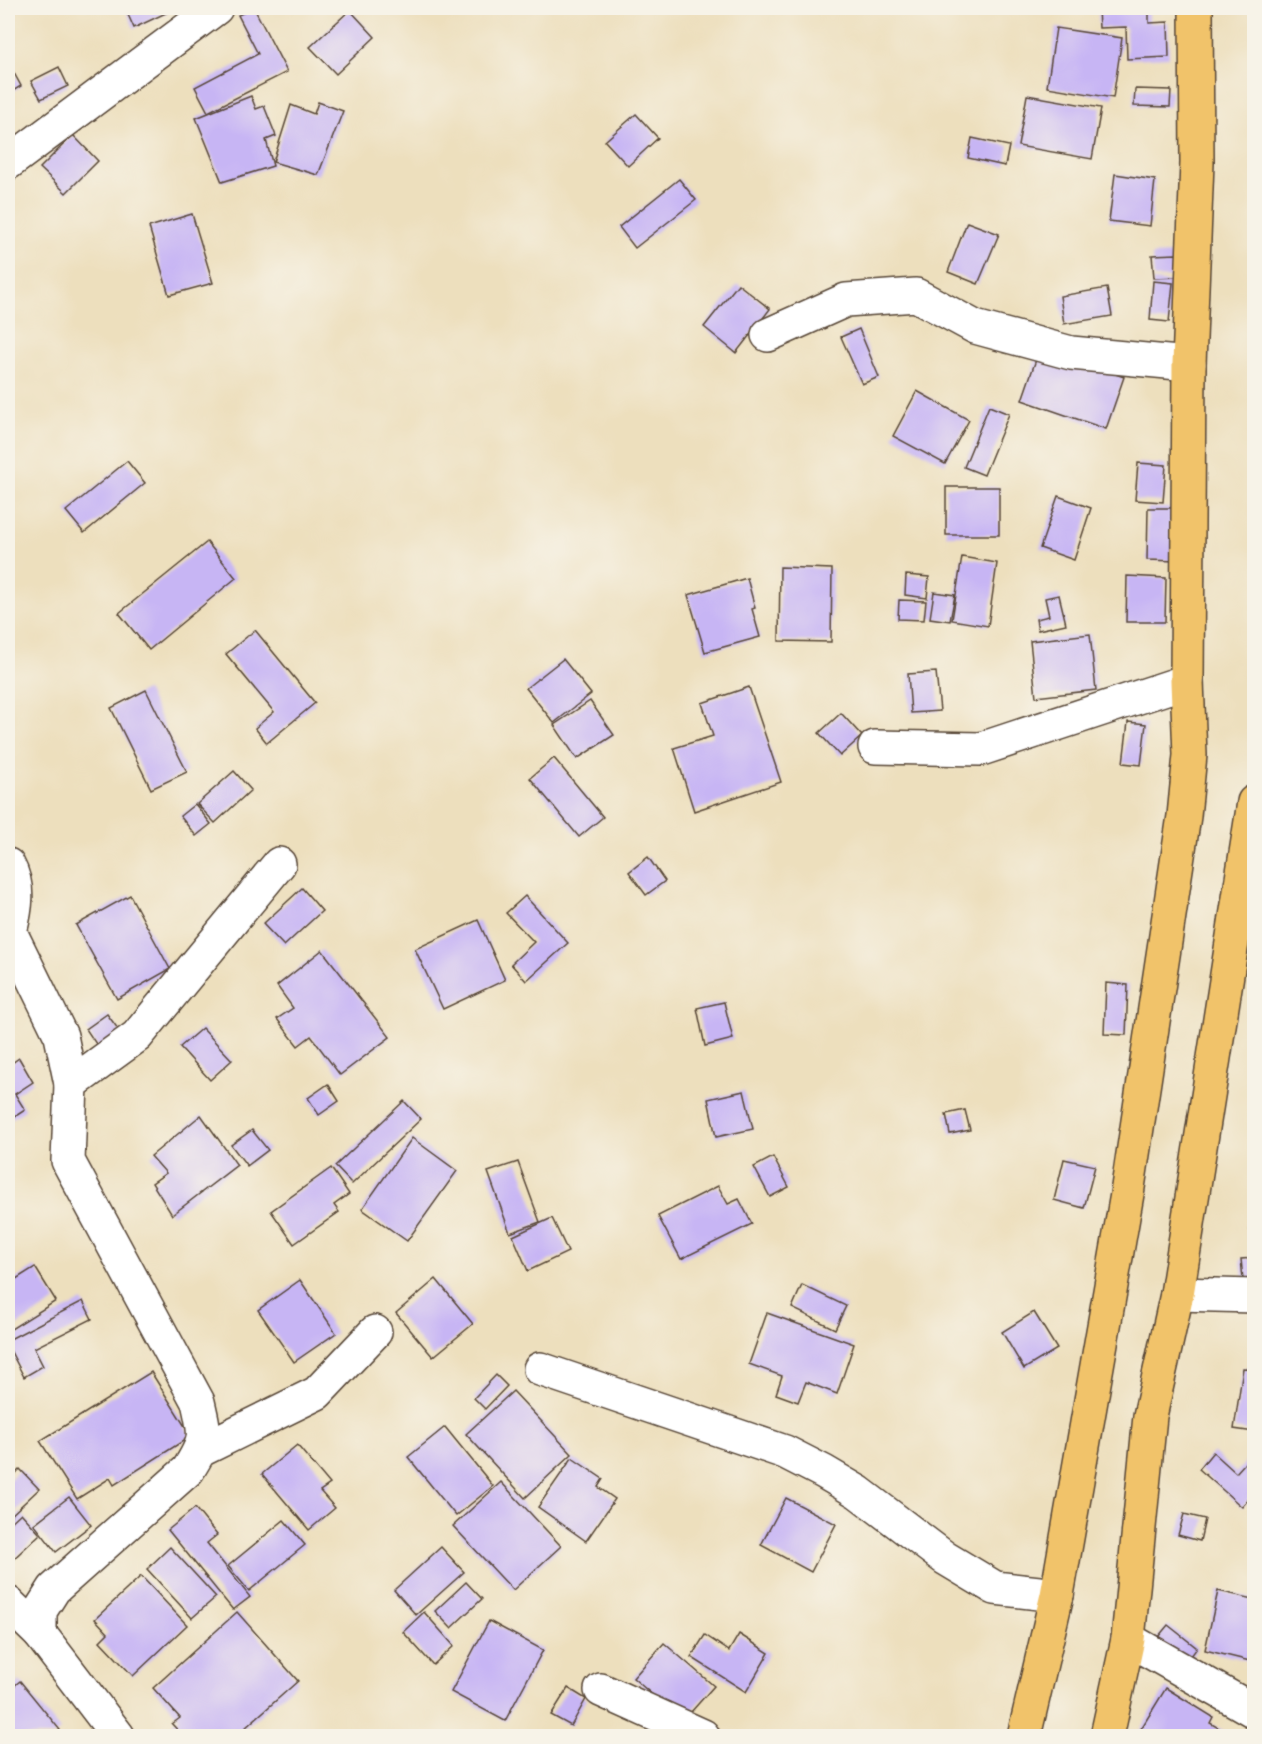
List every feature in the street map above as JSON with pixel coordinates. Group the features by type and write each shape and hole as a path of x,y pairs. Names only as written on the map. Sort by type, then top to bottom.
{"main road":[{"path":"1024,1737 1058,1595 1127,1194 1182,828 1190,755 1187,681 1189,364 1197,164 1196,8"},
{"path":"1107,1737 1128,1639 1150,1416 1177,1294 1246,905 1254,802"}],"street":[{"path":"8,163 216,8"},
{"path":"768,336 846,300 916,295 975,327 1071,353 1189,364"},
{"path":"875,747 981,749 1187,681"},
{"path":"71,1084 137,1036 279,864"},
{"path":"8,865 12,872 17,904 9,932 62,1036 71,1084 68,1161 198,1402 205,1433 201,1450 188,1470 54,1589 40,1611 40,1634"},
{"path":"1177,1294 1254,1296"},
{"path":"201,1450 317,1393 375,1332"},
{"path":"540,1369 785,1452 858,1492 945,1558 995,1588 1058,1595"},
{"path":"8,1603 40,1634 118,1737"},
{"path":"1128,1639 1254,1711"},
{"path":"601,1690 703,1737"}],"building":[{"path":"125,8 165,8 168,12 134,28"},
{"path":"254,8 287,72 208,112 195,87 258,54 238,15"},
{"path":"1098,8 1149,8 1149,23 1168,22 1169,57 1127,59 1126,27 1099,28"},
{"path":"350,10 375,37 336,74 310,47"},
{"path":"1056,28 1122,38 1113,98 1047,87"},
{"path":"8,62 21,86 8,94"},
{"path":"59,67 68,86 41,99 31,81"},
{"path":"1135,89 1171,90 1170,107 1134,106"},
{"path":"1027,95 1101,108 1092,159 1018,146"},
{"path":"251,96 256,109 264,106 276,136 266,140 273,166 222,182 196,118"},
{"path":"318,102 343,111 318,175 273,162 291,105 314,114"},
{"path":"636,114 658,138 628,166 605,141"},
{"path":"73,135 98,161 66,193 40,168"},
{"path":"972,138 1009,146 1005,166 968,158"},
{"path":"1115,174 1155,180 1150,226 1109,221"},
{"path":"679,179 696,200 635,248 619,227"},
{"path":"192,214 213,283 169,295 149,227"},
{"path":"967,222 999,234 978,284 948,272"},
{"path":"1177,254 1179,277 1154,278 1152,255"},
{"path":"1153,281 1173,283 1169,322 1150,320"},
{"path":"738,284 770,309 736,353 704,327"},
{"path":"1107,288 1112,316 1064,324 1060,296"},
{"path":"859,329 879,377 862,384 841,337"},
{"path":"1040,348 1124,377 1106,429 1022,400"},
{"path":"917,391 969,420 945,464 893,436"},
{"path":"989,406 1009,414 984,475 964,467"},
{"path":"127,461 145,483 84,533 66,511"},
{"path":"1138,463 1166,465 1163,502 1135,500"},
{"path":"946,487 999,487 999,535 946,535"},
{"path":"1058,496 1091,508 1074,560 1040,548"},
{"path":"1148,508 1178,508 1177,561 1147,560"},
{"path":"207,542 236,578 149,650 119,613"},
{"path":"962,557 997,563 988,626 952,620"},
{"path":"780,567 832,569 831,642 779,641"},
{"path":"906,575 929,577 927,598 905,595"},
{"path":"1127,576 1166,578 1165,622 1126,622"},
{"path":"747,578 760,637 705,652 688,595"},
{"path":"934,592 955,595 950,621 930,618"},
{"path":"1059,595 1066,624 1038,630 1036,619 1049,616 1045,598"},
{"path":"899,600 926,601 924,620 898,619"},
{"path":"255,630 315,703 267,743 255,728 274,712 226,654"},
{"path":"1090,634 1096,690 1036,697 1030,641"},
{"path":"563,659 591,694 554,723 526,688"},
{"path":"936,672 940,711 911,713 908,674"},
{"path":"749,687 781,782 694,811 674,748 713,736 702,703"},
{"path":"146,690 187,772 151,789 111,708"},
{"path":"590,701 614,735 577,759 554,725"},
{"path":"841,713 862,736 840,756 819,733"},
{"path":"1128,722 1146,724 1141,765 1123,763"},
{"path":"554,758 603,817 579,837 530,778"},
{"path":"234,771 251,790 215,823 197,804"},
{"path":"195,804 211,824 196,836 180,816"},
{"path":"648,857 665,881 646,895 629,872"},
{"path":"302,888 322,911 284,946 263,924"},
{"path":"130,895 170,969 117,999 76,925"},
{"path":"525,896 568,943 526,981 511,964 534,942 506,913"},
{"path":"478,920 505,980 443,1009 415,949"},
{"path":"322,950 390,1037 340,1075 311,1036 298,1046 277,1019 293,1008 277,986"},
{"path":"1106,983 1128,985 1126,1035 1104,1034"},
{"path":"724,1002 733,1039 705,1046 697,1008"},
{"path":"107,1014 124,1037 102,1053 86,1029"},
{"path":"202,1028 232,1060 210,1080 180,1047"},
{"path":"19,1058 33,1082 15,1094 25,1110 8,1121 8,1066"},
{"path":"328,1084 339,1101 319,1115 308,1098"},
{"path":"744,1091 753,1129 716,1137 708,1099"},
{"path":"404,1101 421,1119 352,1184 335,1166"},
{"path":"965,1110 970,1130 950,1134 946,1114"},
{"path":"201,1115 237,1165 172,1215 152,1183 166,1173 151,1156"},
{"path":"252,1130 268,1150 247,1166 231,1145"},
{"path":"412,1138 457,1171 407,1241 362,1209"},
{"path":"773,1157 789,1187 770,1197 754,1167"},
{"path":"1064,1159 1095,1166 1084,1208 1054,1200"},
{"path":"518,1162 540,1222 510,1233 488,1172"},
{"path":"331,1168 349,1194 334,1205 339,1212 294,1244 271,1211"},
{"path":"718,1186 728,1204 739,1199 752,1224 681,1259 658,1216"},
{"path":"1249,1215 1254,1215 1254,1238 1250,1238"},
{"path":"552,1218 568,1252 528,1271 513,1236"},
{"path":"1254,1258 1254,1289 1244,1290 1241,1259"},
{"path":"35,1267 56,1301 8,1331 8,1284"},
{"path":"436,1279 473,1324 433,1357 396,1313"},
{"path":"300,1280 336,1333 294,1362 258,1310"},
{"path":"802,1285 846,1306 835,1329 792,1308"},
{"path":"83,1301 92,1319 34,1348 43,1366 24,1377 8,1346 8,1340"},
{"path":"1034,1312 1057,1349 1024,1369 1002,1332"},
{"path":"767,1313 854,1344 837,1394 806,1382 798,1402 776,1394 782,1376 749,1364"},
{"path":"1243,1368 1254,1369 1254,1432 1234,1429"},
{"path":"151,1372 191,1436 114,1485 110,1478 77,1499 40,1441"},
{"path":"496,1375 507,1386 485,1409 474,1398"},
{"path":"513,1391 572,1454 525,1498 466,1434"},
{"path":"445,1427 493,1486 456,1516 408,1457"},
{"path":"297,1445 330,1484 320,1491 335,1508 309,1530 262,1474"},
{"path":"1213,1452 1236,1473 1254,1453 1254,1493 1242,1507 1199,1469"},
{"path":"572,1458 603,1479 598,1487 615,1499 586,1541 538,1507"},
{"path":"20,1469 39,1489 8,1518 8,1481"},
{"path":"501,1482 561,1546 513,1590 453,1526"},
{"path":"69,1497 91,1525 56,1552 34,1524"},
{"path":"786,1498 836,1524 811,1572 761,1545"},
{"path":"195,1508 217,1535 207,1543 250,1597 233,1610 168,1530"},
{"path":"21,1513 40,1534 8,1564 8,1525"},
{"path":"1184,1514 1205,1519 1200,1541 1178,1535"},
{"path":"284,1520 305,1545 249,1591 228,1566"},
{"path":"170,1547 216,1597 192,1618 147,1569"},
{"path":"441,1547 464,1572 416,1615 394,1590"},
{"path":"141,1576 187,1625 133,1676 100,1641 108,1633 95,1619"},
{"path":"466,1582 482,1599 451,1628 435,1611"},
{"path":"1218,1591 1254,1599 1254,1662 1205,1650"},
{"path":"237,1612 298,1681 236,1736 183,1736 172,1724 180,1718 153,1688"},
{"path":"424,1612 454,1646 433,1665 403,1632"},
{"path":"489,1621 543,1650 505,1721 451,1692"},
{"path":"1168,1625 1197,1648 1183,1667 1153,1643"},
{"path":"739,1634 769,1653 746,1692 691,1657 705,1635 729,1651"},
{"path":"664,1643 714,1686 683,1721 633,1678"},
{"path":"20,1681 60,1730 52,1736 8,1736 8,1691"},
{"path":"568,1688 586,1699 571,1726 551,1715"},
{"path":"1166,1688 1213,1717 1210,1723 1232,1736 1146,1736 1139,1732"}]}
